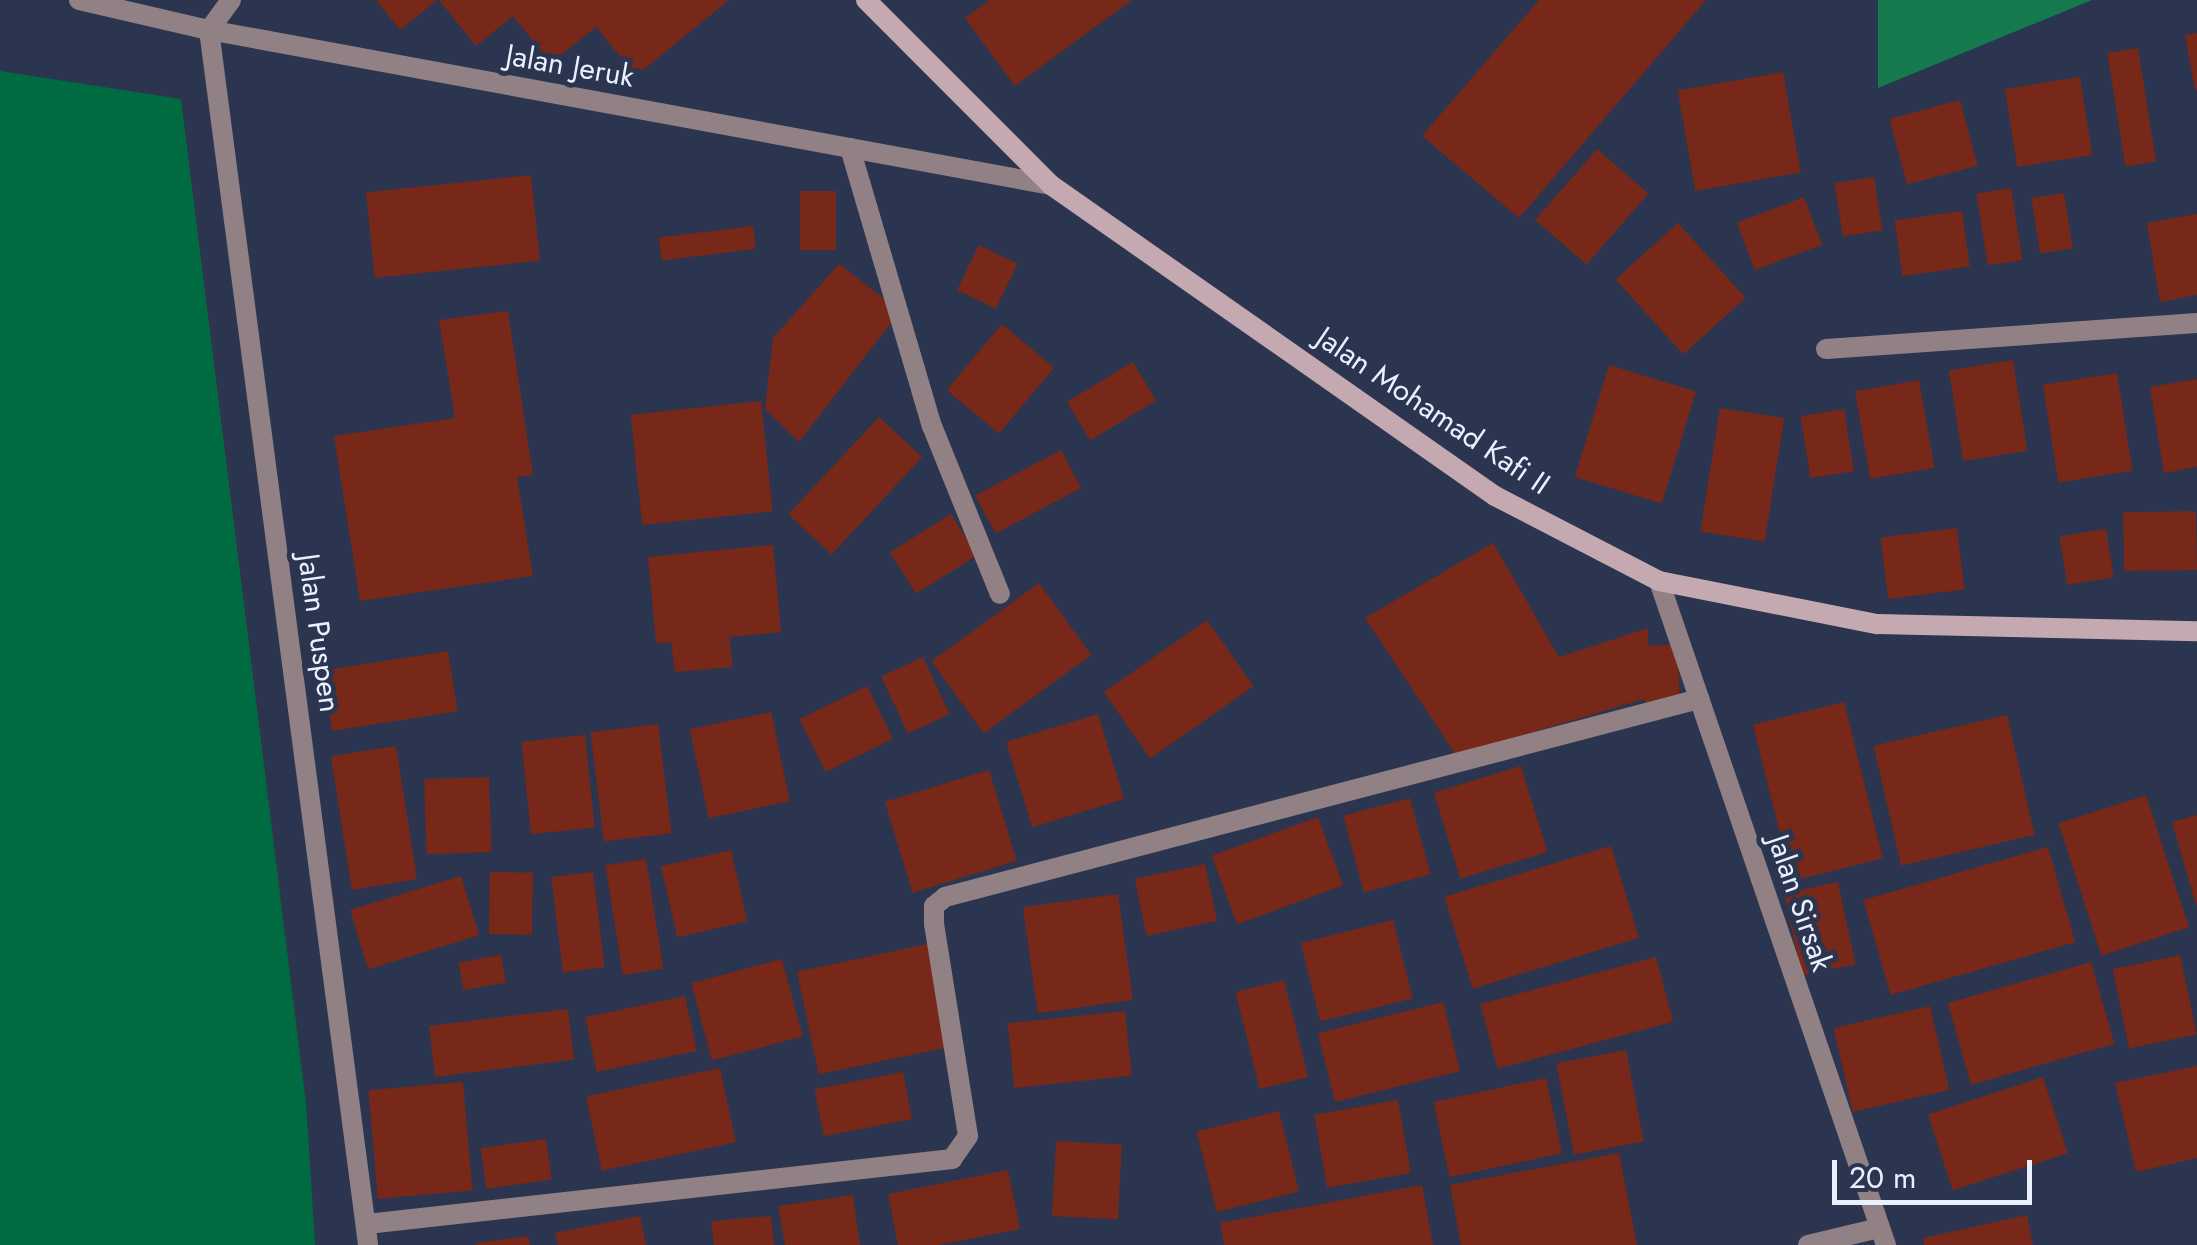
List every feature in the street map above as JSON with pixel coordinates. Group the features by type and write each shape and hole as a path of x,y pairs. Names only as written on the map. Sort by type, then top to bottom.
{"main road":[{"name":"Jalan Mohamad Kafi II","path":"866,0 1050,185 1495,496 1658,581 1877,624 2197,631"}],"street":[{"name":"Jalan Jeruk","path":"79,0 209,30 1050,185"},
{"path":"209,30 231,0"},
{"name":"Jalan Puspen","path":"209,30 368,1234"},
{"path":"850,148 932,426 1000,594"},
{"path":"1826,349 2197,322"},
{"name":"Jalan Sirsak","path":"1658,581 1883,1236"},
{"path":"368,1234 952,1159 968,1136 934,924 934,906 945,898 1698,699"},
{"path":"1808,1245 1883,1236"}],"green space":[{"path":"1878,0 2092,0 1878,88"},
{"path":"0,71 181,99 306,1103 315,1245 0,1245"}],"building":[{"path":"376,0 437,0 400,30"},
{"path":"439,0 729,0 636,76 596,27 551,63 513,16 476,46"},
{"path":"990,0 1132,0 1015,86 965,18"},
{"path":"1539,0 1706,0 1519,218 1422,136"},
{"path":"2197,33 2197,90 2195,90 2185,35"},
{"path":"2138,48 2156,162 2125,166 2107,53"},
{"path":"1783,72 1801,172 1695,191 1678,91"},
{"path":"2080,77 2092,155 2017,167 2005,89"},
{"path":"1960,100 1978,166 1907,185 1889,119"},
{"path":"1597,149 1648,194 1587,265 1535,220"},
{"path":"531,175 540,261 375,278 366,192"},
{"path":"1874,177 1882,230 1843,237 1834,183"},
{"path":"2011,188 2022,260 1988,266 1976,193"},
{"path":"800,191 836,191 836,250 800,250"},
{"path":"2064,193 2073,248 2040,253 2031,198"},
{"path":"1804,197 1822,245 1755,270 1737,223"},
{"path":"1962,211 1970,266 1902,276 1895,220"},
{"path":"2197,214 2197,295 2160,302 2147,223"},
{"path":"1678,223 1746,298 1683,354 1616,279"},
{"path":"753,226 756,249 662,260 659,238"},
{"path":"979,245 1018,264 996,309 957,290"},
{"path":"839,264 900,311 799,442 765,409 773,338"},
{"path":"508,311 533,475 517,477 533,576 360,601 334,436 455,418 439,320"},
{"path":"1002,324 1054,368 999,434 947,390"},
{"path":"2013,360 2027,451 1963,461 1949,370"},
{"path":"1133,362 1156,401 1090,440 1067,402"},
{"path":"1609,365 1696,392 1662,503 1575,477"},
{"path":"2117,373 2132,471 2058,483 2043,385"},
{"path":"2197,379 2197,467 2164,473 2150,387"},
{"path":"1919,380 1934,468 1870,479 1855,391"},
{"path":"761,401 773,511 642,525 631,415"},
{"path":"1720,408 1784,418 1765,542 1700,531"},
{"path":"1844,409 1854,471 1810,478 1801,416"},
{"path":"879,417 922,457 831,555 788,514"},
{"path":"1061,450 1081,488 996,534 975,496"},
{"path":"2196,511 2197,570 2124,571 2123,512"},
{"path":"951,514 977,556 916,594 890,552"},
{"path":"1957,528 1965,590 1888,599 1881,537"},
{"path":"2106,529 2114,577 2067,585 2060,536"},
{"path":"1493,543 1559,657 1648,628 1648,646 1677,644 1680,700 1647,710 1644,699 1456,755 1365,618"},
{"path":"773,545 781,632 729,637 733,667 675,672 671,642 656,643 648,557"},
{"path":"1039,583 1091,655 984,733 931,661"},
{"path":"1207,620 1253,686 1150,759 1104,692"},
{"path":"448,651 458,711 332,731 323,671"},
{"path":"923,657 950,714 908,734 881,676"},
{"path":"867,686 893,739 825,772 800,719"},
{"path":"1844,702 1883,858 1792,881 1753,725"},
{"path":"771,712 790,801 709,818 690,729"},
{"path":"1098,714 1124,799 1032,827 1006,742"},
{"path":"2007,715 2035,835 1901,866 1874,746"},
{"path":"658,724 671,833 604,841 591,732"},
{"path":"585,735 595,827 531,834 521,742"},
{"path":"396,746 417,879 352,890 331,756"},
{"path":"1521,766 1547,852 1460,879 1434,793"},
{"path":"989,770 1017,861 913,893 885,802"},
{"path":"489,777 492,852 427,854 424,779"},
{"path":"2146,795 2189,927 2101,956 2059,823"},
{"path":"1410,798 1430,874 1364,892 1343,816"},
{"path":"2197,815 2197,905 2196,905 2172,822"},
{"path":"1318,817 1343,886 1237,924 1212,856"},
{"path":"1611,846 1639,938 1473,989 1445,897"},
{"path":"2048,847 2075,942 1891,995 1863,900"},
{"path":"731,850 747,921 677,937 661,866"},
{"path":"646,859 663,969 623,975 606,865"},
{"path":"1205,864 1217,921 1147,936 1135,879"},
{"path":"490,872 533,873 532,935 489,934"},
{"path":"593,872 605,967 563,972 551,877"},
{"path":"461,876 479,935 368,969 350,910"},
{"path":"1838,882 1855,964 1802,976 1784,893"},
{"path":"1118,894 1133,1000 1038,1013 1023,907"},
{"path":"1393,920 1413,999 1320,1022 1301,943"},
{"path":"928,944 950,1047 819,1075 797,972"},
{"path":"501,955 506,983 464,990 459,962"},
{"path":"2180,955 2197,1034 2129,1049 2113,969"},
{"path":"1656,957 1673,1022 1498,1069 1480,1004"},
{"path":"782,959 803,1036 712,1061 691,983"},
{"path":"2091,962 2114,1044 1971,1085 1948,1003"},
{"path":"1284,980 1308,1077 1260,1089 1235,992"},
{"path":"685,996 697,1051 597,1072 585,1017"},
{"path":"1443,1002 1460,1071 1335,1102 1318,1033"},
{"path":"1930,1006 1949,1090 1853,1112 1834,1028"},
{"path":"568,1009 574,1060 435,1077 429,1026"},
{"path":"1125,1011 1132,1076 1014,1088 1008,1023"},
{"path":"1626,1050 1644,1141 1574,1155 1556,1064"},
{"path":"2197,1066 2197,1158 2136,1172 2115,1083"},
{"path":"720,1068 736,1142 602,1171 586,1096"},
{"path":"903,1072 912,1119 824,1136 815,1089"},
{"path":"2043,1077 2068,1153 1953,1190 1928,1114"},
{"path":"1546,1078 1562,1153 1450,1177 1434,1102"},
{"path":"463,1082 472,1191 378,1199 368,1090"},
{"path":"1398,1100 1411,1173 1327,1188 1314,1115"},
{"path":"1279,1111 1299,1192 1217,1212 1197,1132"},
{"path":"546,1139 552,1180 486,1189 481,1148"},
{"path":"1056,1141 1122,1144 1118,1219 1052,1216"},
{"path":"1619,1153 1637,1245 1461,1245 1450,1185"},
{"path":"1008,1170 1020,1229 938,1245 898,1245 888,1194"},
{"path":"1422,1185 1433,1245 1224,1245 1220,1223"},
{"path":"853,1195 860,1245 785,1245 778,1206"},
{"path":"2027,1215 2033,1245 1924,1245 1923,1238"},
{"path":"640,1216 646,1245 558,1245 555,1233"},
{"path":"771,1216 774,1245 714,1245 711,1221"},
{"path":"528,1236 530,1245 476,1245 476,1243"}]}
